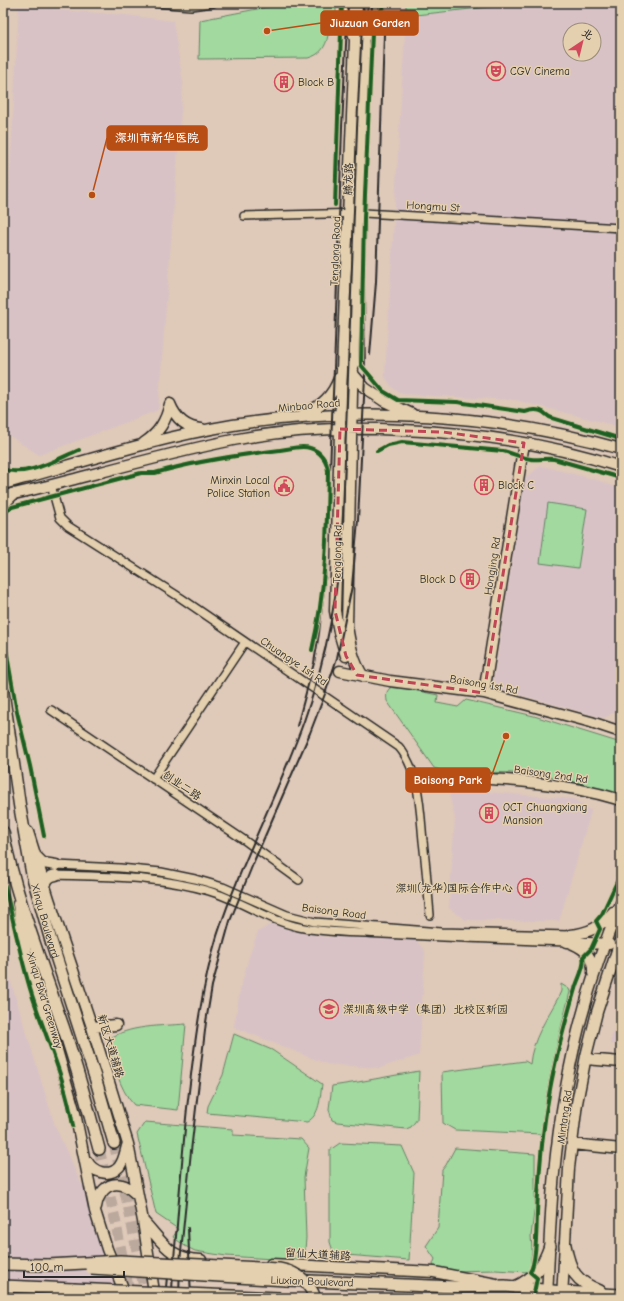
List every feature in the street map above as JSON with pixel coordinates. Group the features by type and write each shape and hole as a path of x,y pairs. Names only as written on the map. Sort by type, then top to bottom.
{"main road":[{"name":"腾龙路","path":"352,428 353,213 364,38 357,3"},
{"path":"364,38 372,17 374,3"},
{"name":"Tenglong Road","path":"340,429 342,366 353,213 355,40 350,8"},
{"path":"295,417 314,410 329,398 336,386 342,366"},
{"path":"353,374 364,388 384,401 416,416"},
{"path":"134,447 149,440 160,428 164,422 170,404 174,413 184,424 194,429 209,430"},
{"name":"Minbao Road","path":"3,484 134,447 209,430 295,417 341,414 416,416 496,422 576,437 621,449"},
{"path":"3,504 8,495 161,456 270,434 352,428 443,432 524,443 574,453 621,467"},
{"name":"Tenglong Rd","path":"352,428 347,626 350,648 360,676"},
{"name":"Tenglong Rd","path":"340,429 335,611 346,656 360,676"},
{"name":"Hongjing Rd","path":"484,694 524,443"},
{"path":"3,475 28,477"},
{"name":"Baisong 1st Rd","path":"340,671 390,681 484,694 620,730"},
{"name":"Xinqu Boulevard","path":"3,692 20,808 32,874 51,941 95,1077 114,1143"},
{"name":"Baisong 2nd Rd","path":"429,776 534,782 584,790 621,800"},
{"name":"新区大道辅路","path":"20,808 92,1027 128,1144 143,1222 155,1298"},
{"name":"Xinqu Boulevard","path":"3,832 28,927 81,1080 99,1149"},
{"path":"36,856 43,863 56,870 47,880 45,887"},
{"path":"13,872 27,958 57,1048 75,1112 95,1211 107,1249 127,1298"},
{"path":"569,939 599,927 606,921 621,902"},
{"name":"Mintang Rd","path":"547,1294 554,1174 562,1108 581,1017 593,976 621,902"},
{"path":"569,939 620,941"},
{"path":"569,939 588,954 593,966 593,976"},
{"name":"Mintang Rd","path":"562,1295 569,1168 577,1103 586,1059 605,985 620,941"},
{"path":"605,985 621,962"},
{"path":"92,1027 116,1025"},
{"path":"586,1059 621,1062"},
{"path":"84,1153 88,1163 94,1170 102,1173 110,1173 117,1169 122,1163 128,1144"},
{"path":"572,1144 621,1149"},
{"path":"95,1211 100,1193 105,1188 113,1184 123,1185 138,1196"},
{"name":"留仙大道辅路","path":"143,1222 155,1233 170,1251 181,1257 193,1260 418,1270 510,1286"},
{"path":"565,1245 570,1266 577,1278 592,1288 619,1295"},
{"path":"510,1286 523,1283 536,1273 545,1259 550,1246"},
{"path":"48,1265 120,1261 279,1269 294,1273 304,1280 315,1298"},
{"name":"Liuxian Boulevard","path":"3,1264 48,1265 286,1280 455,1287 510,1286 547,1294 619,1295"},
{"name":"Liuxian Boulevard","path":"3,1286 280,1298"},
{"path":"73,1289 114,1298"}],"street":[{"path":"155,3 190,5 213,3"},
{"path":"342,3 350,8"},
{"name":"Hongmu St","path":"244,216 353,213 621,228"},
{"name":"Chuangye 1st Rd","path":"51,485 58,513 63,522 181,598 393,743 404,753 415,779 420,807 430,916"},
{"path":"153,779 245,642"},
{"name":"创业二路","path":"51,710 244,840 299,880"},
{"name":"Baisong Road","path":"56,870 111,877 166,881 209,891 275,919 306,928 433,938 569,939"}],"highlighted area":[{"path":"340,429 443,432 524,443 484,693 357,675 346,656 335,611"}],"shaded area":[{"path":"526,3 621,3 621,427 516,400 403,394 394,389 385,376 406,16"},
{"path":"19,7 125,15 173,21 183,84 158,410 39,455 7,434 3,391 3,306"},
{"path":"541,466 597,480 621,489 621,700 616,711 604,718 499,689 494,679 525,478"},
{"path":"448,789 574,799 591,811 559,921 466,920 449,908 455,818"},
{"name":"深圳高级中学（集团）北校区新园","path":"271,924 301,933 325,937 415,939 425,951 419,1055 379,1068 327,1064 234,1027 240,991 249,957 258,932"},
{"path":"3,957 55,1126 81,1184 84,1185 118,1298 3,1298"},
{"path":"621,1004 621,1044 610,1044"}],"green space":[{"path":"288,3 336,3 336,27 332,34 328,35 322,50 316,55 308,58 199,59 200,20"},
{"path":"406,3 526,3 406,16"},
{"path":"548,503 587,509 578,568 540,563"},
{"path":"393,686 438,695 437,703 458,707 466,700 534,716 621,743 621,795 575,782 534,774 443,771 434,768 387,701 387,692"},
{"path":"561,984 569,989 570,992 549,1080 541,1134 455,1130 443,1123 442,1072 525,1061 530,1064 531,1055 537,1038 558,998 561,991"},
{"path":"186,1024 178,1110 134,1105 120,1083 108,1040 125,1031 146,1027"},
{"path":"234,1034 272,1050 322,1084 319,1106 315,1115 311,1119 307,1122 207,1113 208,1106 223,1075"},
{"path":"419,1071 417,1119 411,1127 406,1129 337,1122 332,1120 329,1109 332,1086"},
{"path":"145,1122 233,1129 233,1135 301,1139 309,1148 304,1177 306,1238 304,1261 226,1256 195,1251 173,1237 178,1229 156,1214 137,1134"},
{"path":"340,1143 402,1146 414,1173 409,1260 334,1254 330,1242 330,1150"},
{"path":"455,1148 535,1154 535,1204 531,1236 532,1249 530,1270 528,1272 495,1270 453,1271 434,1268 433,1264 435,1259 426,1246 438,1228 442,1170"}],"tunnel":[{"path":"114,1143 130,1214 146,1298"},
{"path":"99,1149 115,1219 130,1298"}],"railway":[{"path":"297,726 314,663 326,572 342,127 348,3"},
{"path":"172,1298 172,1280 187,1108 198,1021 206,978 217,936 237,881 283,775 304,721 320,670 336,593 343,514 363,3"},
{"path":"179,1298 180,1262 191,1151 206,1022 212,986 230,921 255,859 310,733 325,694 337,658 352,586 358,520 365,377 364,280 372,3"},
{"path":"370,355 376,282 385,3"},
{"path":"188,1228 191,1298"},
{"path":"165,1298 168,1266"},
{"path":"3,1292 4,1298"}],"cycle path":[{"path":"335,205 342,3"},
{"path":"385,3 376,20 372,33 364,218 361,365 383,391 398,400 457,402 525,412 539,410 551,418 621,439"},
{"path":"377,451 388,445 402,442 503,451 527,458 554,459 621,478"},
{"path":"3,514 12,507 141,473 155,473 186,465 249,454 303,447 314,449 325,460 328,471 325,561 317,628 312,650"},
{"path":"3,469 12,471 31,469 79,450"},
{"path":"3,632 17,712 30,766 44,836"},
{"path":"533,1298 537,1278 530,1272 533,1266 536,1247 540,1160 553,1073 567,1017 582,969 584,961 583,957 591,949 600,929 596,921 602,914 621,873"},
{"name":"Xinqu Blvd Greenway","path":"3,879 28,981 37,1011 61,1076 73,1126"}],"place":[{"name":"Jiuzuan Garden","path":"267,31"},
{"name":"CGV Cinema","path":"496,71"},
{"name":"Block B","path":"284,82"},
{"name":"深圳市新华医院","path":"92,195"},
{"name":"Block C","path":"484,485"},
{"name":"Minxin Local Police Station","path":"284,486"},
{"name":"Block D","path":"470,579"},
{"name":"Baisong Park","path":"506,736"},
{"name":"OCT Chuangxiang Mansion","path":"489,813"},
{"name":"深圳(龙华)国际合作中心","path":"527,888"},
{"name":"深圳高级中学（集团）北校区新园","path":"329,1009"}]}
